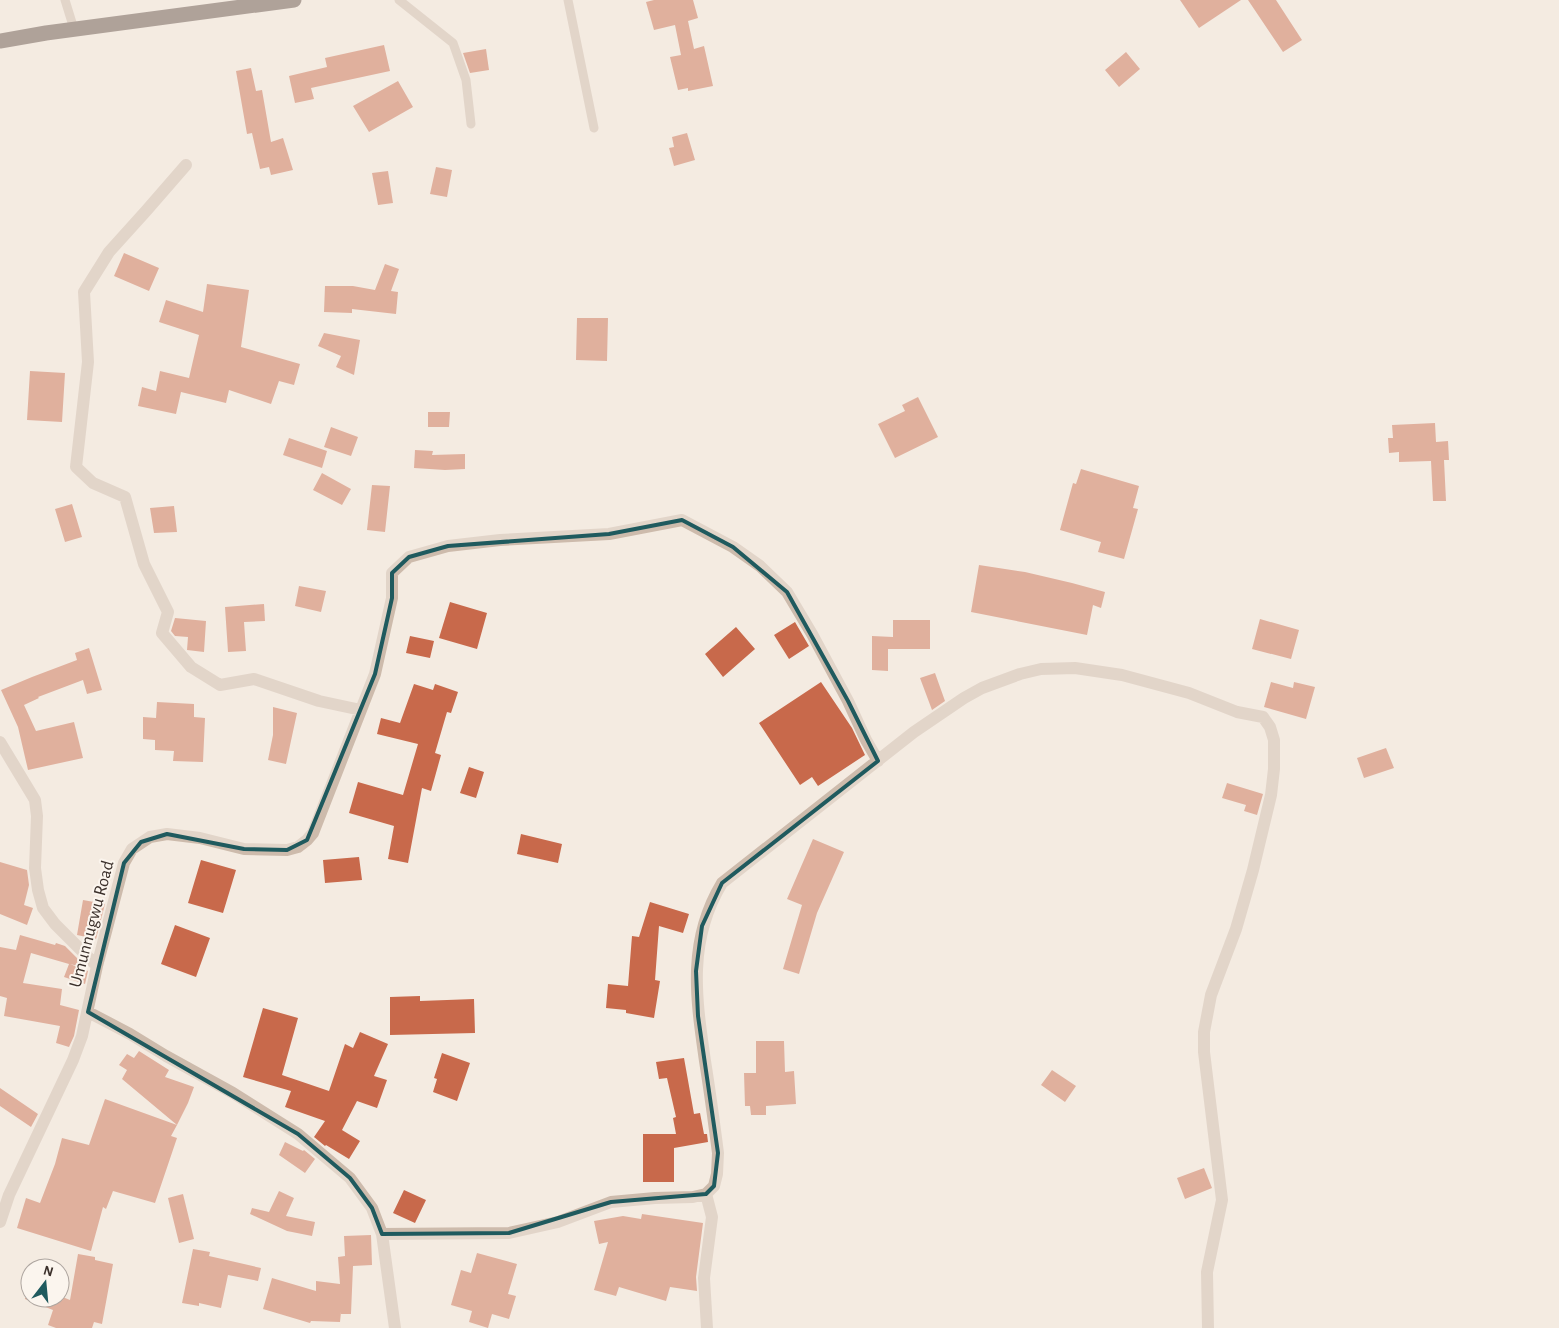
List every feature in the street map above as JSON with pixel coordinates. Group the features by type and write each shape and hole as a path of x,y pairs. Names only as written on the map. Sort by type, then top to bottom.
{"highway":[{"path":"0,41 74,29 294,0"}],"street":[{"path":"186,164 109,252 84,292 88,362 76,467 93,483 125,497 144,564 168,612 162,633 191,667 220,685 254,679 319,701 360,710"},
{"name":"Umunnugwu Road","path":"0,1222 4,1192 73,1060 82,1036 97,966 124,863 132,849 150,837 167,834 200,838 244,849 287,850 298,847 308,840 313,833 375,674 392,598 392,573 409,557 448,546 500,540 609,534 682,520 733,547 760,566 787,592 812,634 878,761"},
{"path":"382,1234 509,1233 558,1222 611,1202 693,1197 706,1194 714,1186 717,1174 718,1153 698,1016 696,971 702,926 708,908 722,883 914,732 964,698 982,688 1020,674 1040,669 1075,668 1122,675 1190,693 1237,712 1263,718 1270,727 1274,740 1274,769 1271,795 1253,870 1236,929 1210,995 1204,1032 1204,1052 1222,1200 1207,1272 1208,1328"},
{"path":"0,742 35,800 37,816 36,868 38,890 43,908 55,924 97,966"},
{"path":"88,1012 130,1034 298,1134 350,1178 372,1208 382,1234 395,1328"},
{"path":"706,1194 712,1217 704,1278 707,1328"}],"lane":[{"path":"64,0 74,29"},
{"path":"399,0 453,43 466,80 471,124"},
{"path":"568,0 594,128"}],"highlighted area":[{"path":"682,520 733,547 787,592 848,701 878,761 722,883 702,926 696,971 698,1016 718,1153 714,1186 706,1194 611,1202 509,1233 382,1234 372,1208 350,1178 298,1134 88,1012 124,863 141,842 167,834 244,849 287,850 307,840 375,674 392,598 392,573 409,557 448,546 609,534"}],"building":[{"path":"654,0 693,0 698,18 688,21 694,49 704,46 713,86 688,91 688,88 678,90 670,57 681,55 675,25 654,30 646,2"},
{"path":"1180,0 1241,0 1199,28"},
{"path":"1248,0 1276,0 1302,40 1283,52"},
{"path":"384,45 390,71 311,88 314,99 295,103 289,76 327,67 325,58"},
{"path":"486,49 489,70 470,73 463,53"},
{"path":"1126,52 1140,69 1119,87 1105,70"},
{"path":"251,68 256,91 262,90 271,142 283,138 293,170 271,175 269,167 260,169 252,133 247,134 236,71"},
{"path":"398,81 413,107 369,132 353,106"},
{"path":"687,133 695,160 674,166 669,148 674,147 672,137"},
{"path":"436,167 452,170 447,197 430,194"},
{"path":"388,171 393,203 378,205 372,173"},
{"path":"124,253 159,268 149,291 114,276"},
{"path":"385,264 399,269 391,291 398,292 396,314 352,309 352,313 324,312 325,286 353,286 375,290"},
{"path":"207,284 249,290 241,347 300,364 294,385 279,381 271,404 229,390 226,403 181,392 176,414 138,406 142,387 156,391 160,371 189,378 199,335 159,322 166,300 203,312"},
{"path":"577,318 608,318 607,361 576,360"},
{"path":"324,333 360,340 354,375 336,367 341,356 318,346"},
{"path":"30,371 65,373 62,422 27,420"},
{"path":"918,397 938,437 895,458 878,424 905,411 902,405"},
{"path":"428,412 450,412 449,427 428,427"},
{"path":"1435,423 1436,442 1448,441 1449,460 1444,460 1446,501 1433,501 1431,461 1399,462 1399,452 1389,453 1388,438 1393,438 1392,425"},
{"path":"331,427 358,437 351,456 324,447"},
{"path":"289,438 327,451 322,468 283,455"},
{"path":"415,450 433,451 432,455 465,454 465,469 414,468"},
{"path":"1081,469 1139,486 1133,508 1138,509 1124,559 1098,552 1101,542 1060,530 1073,483 1076,484"},
{"path":"322,473 351,489 342,505 313,490"},
{"path":"372,485 390,486 385,532 367,530"},
{"path":"72,504 82,537 65,542 55,509"},
{"path":"174,506 177,532 154,533 150,508"},
{"path":"979,565 1025,572 1105,592 1101,608 1093,605 1087,635 971,612"},
{"path":"299,586 326,591 321,612 295,606"},
{"path":"450,602 487,613 477,649 439,638"},
{"path":"264,604 265,621 244,622 246,651 228,652 225,607"},
{"path":"175,618 206,621 204,652 187,650 188,637 175,636 171,631"},
{"path":"1260,619 1299,630 1291,659 1252,649"},
{"path":"893,620 930,620 930,649 888,649 888,671 872,670 872,636 893,637"},
{"path":"795,622 809,646 789,659 774,635"},
{"path":"736,627 755,649 723,677 705,654"},
{"path":"410,636 434,641 430,658 406,653"},
{"path":"89,648 102,690 87,694 83,680 38,697 24,705 36,731 74,722 83,758 28,770 18,727 1,690 77,660 75,653"},
{"path":"935,673 945,701 932,710 920,678"},
{"path":"821,682 852,728 865,755 818,786 812,777 800,785 759,723"},
{"path":"1271,682 1293,688 1294,682 1315,687 1306,719 1264,707"},
{"path":"414,684 433,690 435,684 458,692 451,713 447,712 435,753 441,755 431,791 422,788 408,863 388,859 394,826 349,813 358,782 403,795 418,744 377,734 381,718 400,723"},
{"path":"157,702 194,704 194,717 205,718 203,762 173,761 174,751 155,750 155,740 143,739 143,717 156,718"},
{"path":"273,707 297,713 286,764 268,760 273,735"},
{"path":"1386,748 1394,768 1364,778 1357,758"},
{"path":"469,767 484,772 476,798 460,793"},
{"path":"1227,783 1263,794 1257,815 1244,811 1246,805 1222,798"},
{"path":"521,834 562,844 558,863 517,854"},
{"path":"813,839 844,852 817,913 799,974 783,969 802,905 787,899"},
{"path":"359,857 362,880 325,883 323,860"},
{"path":"201,860 236,870 223,913 188,903"},
{"path":"0,862 27,870 29,885 24,905 33,908 27,925 0,914"},
{"path":"83,900 105,904 96,939 77,935"},
{"path":"650,902 689,914 683,933 659,926 655,980 660,981 654,1018 626,1013 626,1010 606,1008 608,984 628,986 632,936 639,937"},
{"path":"175,925 210,938 196,977 161,964"},
{"path":"20,935 65,946 80,961 78,966 70,964 88,971 85,984 64,977 69,964 31,953 23,983 62,989 60,1005 79,1010 74,1036 69,1047 56,1043 60,1026 4,1016 7,998 0,996 0,947 16,950"},
{"path":"420,996 420,1001 474,999 475,1033 390,1035 390,997"},
{"path":"263,1008 298,1018 282,1075 329,1091 345,1044 353,1048 360,1032 388,1044 374,1076 387,1080 377,1108 357,1101 342,1130 360,1141 349,1159 325,1146 314,1137 325,1121 285,1107 291,1091 243,1077"},
{"path":"756,1041 784,1041 785,1072 794,1071 796,1104 766,1106 766,1115 751,1115 750,1106 745,1106 744,1073 756,1073"},
{"path":"139,1051 169,1070 165,1077 194,1087 177,1125 122,1079 127,1070 119,1065 127,1054 134,1058"},
{"path":"442,1053 470,1063 457,1101 433,1092 437,1079 434,1078"},
{"path":"684,1058 694,1114 700,1113 704,1134 707,1134 708,1142 674,1148 674,1182 643,1182 643,1134 676,1134 673,1118 676,1117 667,1078 659,1079 656,1062"},
{"path":"1052,1070 1076,1086 1065,1102 1041,1085"},
{"path":"0,1088 38,1114 31,1127 0,1106"},
{"path":"105,1099 177,1125 171,1136 177,1138 155,1203 113,1191 106,1209 103,1207 91,1251 17,1228 26,1198 40,1203 55,1164 62,1138 89,1145"},
{"path":"285,1142 304,1150 315,1159 305,1173 279,1155"},
{"path":"1204,1168 1212,1188 1185,1199 1177,1178"},
{"path":"404,1190 426,1200 415,1223 393,1213"},
{"path":"279,1191 294,1198 286,1216 315,1222 312,1236 287,1231 250,1214 252,1208 269,1212"},
{"path":"183,1194 194,1239 179,1243 168,1198"},
{"path":"642,1214 703,1223 696,1277 697,1291 670,1287 666,1301 619,1287 616,1296 594,1290 608,1242 599,1244 594,1221 623,1216 641,1219"},
{"path":"371,1235 372,1265 353,1266 351,1314 341,1314 341,1312 340,1322 311,1321 310,1323 263,1309 272,1278 316,1291 316,1281 340,1284 338,1257 345,1256 344,1236"},
{"path":"193,1249 210,1252 209,1256 261,1268 258,1281 228,1275 221,1308 199,1303 199,1306 182,1303"},
{"path":"477,1253 517,1264 508,1294 516,1296 509,1319 492,1314 488,1328 469,1322 472,1311 451,1305 461,1270 471,1273"},
{"path":"78,1254 95,1257 95,1260 113,1264 102,1324 94,1322 92,1328 56,1328 48,1325 53,1310 48,1308 70,1308"}]}
